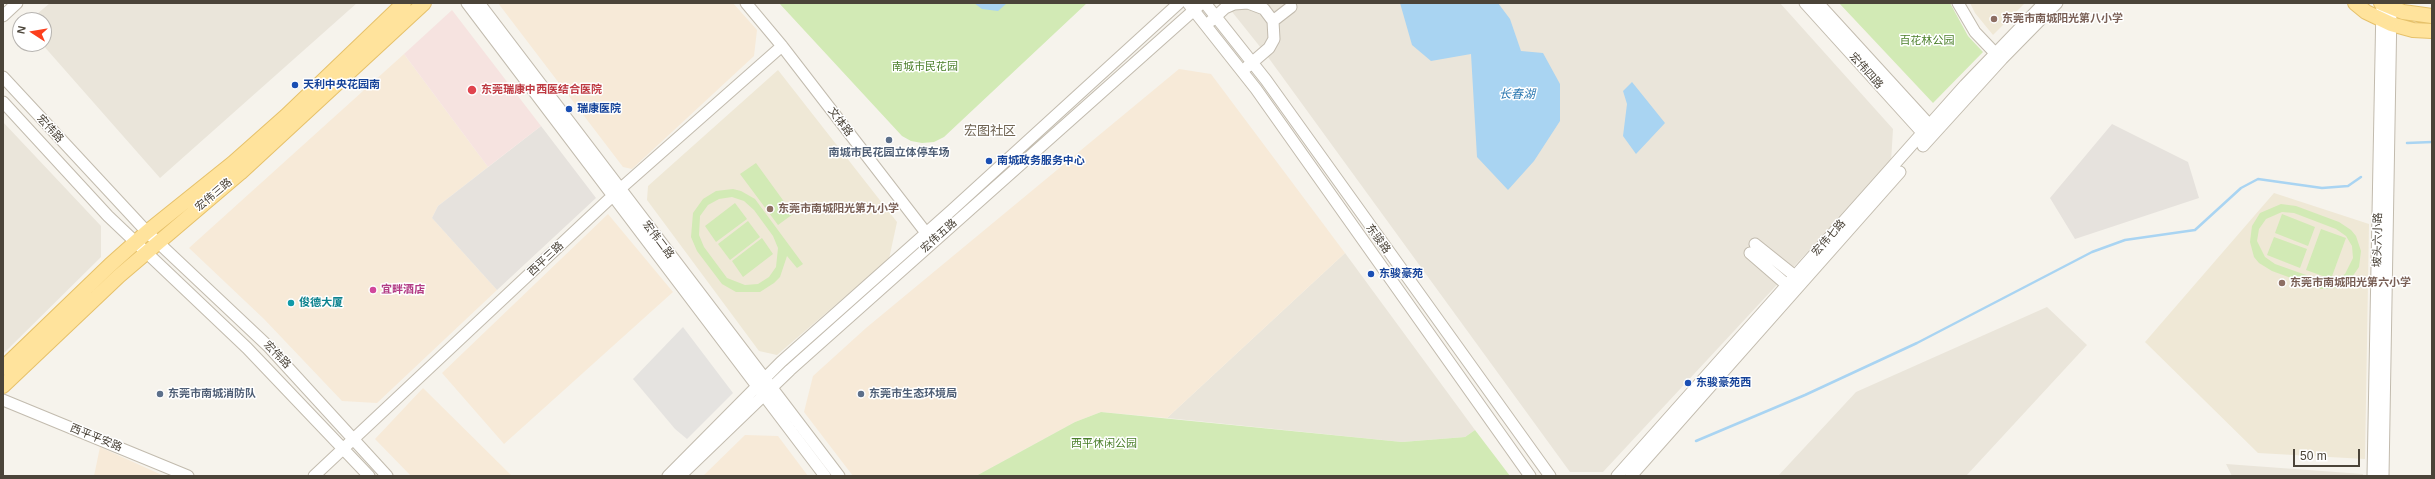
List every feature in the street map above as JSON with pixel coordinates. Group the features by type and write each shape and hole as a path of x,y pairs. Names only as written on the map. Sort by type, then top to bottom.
{"main road":[{"name":"宏伟三路","path":"3,368 134,243 245,153 404,3"},
{"name":"宏伟三路","path":"3,386 157,242 245,168 424,3"},
{"path":"2355,3 2386,22 2413,30 2432,31"},
{"path":"2385,5 2415,15 2432,16"}],"street":[{"path":"3,16 17,3"},
{"name":"宏伟二路","path":"467,3 764,378 763,389"},
{"name":"宏伟二路","path":"479,3 763,389 839,476"},
{"name":"文体路","path":"746,3 782,46 930,237"},
{"name":"宏伟五路","path":"668,476 930,237 1179,3"},
{"path":"1206,26 1225,8 1234,4 1248,3 1267,6 1273,21 1274,39 1269,48 1242,71"},
{"name":"宏伟四路","path":"1805,3 1929,133"},
{"name":"宏伟四路","path":"1818,3 1929,133"},
{"path":"1958,3 1975,32 1995,53"},
{"name":"宏伟七路","path":"1631,476 1929,133 1995,53 2044,3"},
{"name":"宏伟七路","path":"1617,476 1795,276 1929,133 2057,3"},
{"name":"宏伟五路","path":"764,378 930,237 1197,5"},
{"name":"东骏路","path":"1197,5 1215,16 1252,63 1547,472"},
{"name":"东骏路","path":"1197,5 1206,26 1242,71 1530,476"},
{"name":"坡头六小路","path":"2383,476 2385,5"},
{"path":"1273,21 1291,7"},
{"name":"坡头六小路","path":"2373,476 2386,22"},
{"name":"西平三路","path":"314,476 617,192 782,46"},
{"name":"宏伟路","path":"3,77 147,232 269,347 387,476"},
{"name":"宏伟路","path":"3,102 134,243 247,348 369,476"},
{"path":"1787,285 1752,248 1795,276"},
{"path":"763,389 825,476"},
{"name":"宏伟五路","path":"680,476 763,389"},
{"name":"西平平安路","path":"3,400 188,476"},
{"path":"1518,460 1520,476"},
{"path":"1547,472 1555,476"}],"shaded area":[{"path":"50,3 357,3 160,178 49,52 52,52 52,12 39,12"},
{"path":"498,3 733,3 757,30 754,56 632,169 623,167"},
{"name":"东骏豪苑","path":"1225,3 1780,3 1893,129 1891,162 1603,472 1570,472 1265,53"},
{"name":"东莞市南城阳光第八小学","path":"1970,3 2025,3 1993,35 1975,13"},
{"name":"东莞瑞康中西医结合医院","path":"452,10 541,126 488,167 404,54"},
{"path":"404,54 488,167 438,206 432,218 497,290 377,403 342,401 264,319 189,248"},
{"path":"1179,69 1211,74 1345,253 1167,418 1101,412 1075,422 976,476 853,476 804,412 813,376 866,328"},
{"name":"东莞市南城阳光第九小学","path":"778,70 897,222 889,259 777,355 759,351 647,200 648,186"},
{"path":"3,122 101,226 101,257 3,354"},
{"path":"2112,124 2188,162 2199,198 2075,239 2050,198"},
{"path":"541,126 596,198 497,290 432,218 438,206"},
{"name":"东莞市南城阳光第六小学","path":"2274,193 2369,224 2365,459 2258,453 2145,342"},
{"path":"608,214 673,292 504,444 442,373"},
{"path":"1345,253 1475,430 1465,437 1402,442 1167,418"},
{"path":"2047,307 2087,345 1966,476 1778,476 1856,392"},
{"path":"683,327 733,393 687,439 675,429 633,379"},
{"path":"423,388 512,476 411,476 375,439"},
{"path":"745,435 778,436 808,476 703,476"},
{"path":"100,447 164,476 94,476"},
{"path":"2226,464 2363,474 2363,476 2232,476"}],"green space":[{"name":"南城市民花园","path":"779,3 1087,3 944,137 934,142 922,143 911,141 902,136"},
{"name":"百花林公园","path":"1839,3 1950,3 1968,36 1983,52 1933,103"},
{"path":"756,163 793,214 778,225 740,174"},
{"path":"733,189 741,191 755,199 803,264 797,268 787,256 780,277 760,292 736,292 722,284 697,251 691,237 693,213 703,199 716,191","holes":["732,197 744,201 754,210 773,236 778,248 776,267 769,277 758,284 745,285 727,278 704,247 699,235 700,216 708,205 719,199"]},
{"path":"735,203 747,219 716,242 705,226"},
{"path":"2281,204 2296,206 2339,222 2351,230 2356,236 2361,251 2359,267 2350,280 2337,288 2321,289 2272,271 2259,263 2254,257 2250,242 2252,226 2260,213","holes":["2282,212 2294,213 2336,229 2346,236 2352,246 2353,258 2345,274 2334,280 2323,281 2275,264 2265,257 2257,241 2259,229 2266,219"]},
{"path":"2282,214 2315,227 2308,246 2275,233"},
{"path":"748,221 760,237 730,260 718,244"},
{"path":"2321,229 2346,238 2331,279 2306,270"},
{"path":"2274,237 2307,249 2300,268 2267,255"},
{"path":"762,238 773,254 743,277 732,261"},
{"name":"西平休闲公园","path":"1101,412 1402,442 1465,437 1475,430 1510,476 976,476 1075,422"}],"water":[{"path":"974,3 1007,3 998,11 982,9"},
{"name":"长春湖","path":"1400,3 1498,3 1510,19 1521,51 1543,53 1560,84 1560,121 1534,161 1508,190 1477,157 1471,54 1431,61 1412,45"},
{"path":"1632,82 1665,123 1636,154 1623,136 1627,104 1623,91"}],"waterway":[{"path":"2407,143 2432,142"},
{"path":"1696,441 1805,395 1917,343 2092,252 2125,240 2195,230 2241,188 2258,179 2322,188 2348,186 2361,177"}],"place":[{"name":"东莞市南城阳光第八小学","path":"1994,19"},
{"name":"天利中央花园南","path":"295,85"},
{"name":"东莞瑞康中西医结合医院","path":"472,90"},
{"name":"瑞康医院","path":"569,109"},
{"name":"南城市民花园立体停车场","path":"889,140"},
{"name":"南城政务服务中心","path":"989,161"},
{"name":"东莞市南城阳光第九小学","path":"770,209"},
{"name":"东骏豪苑","path":"1371,274"},
{"name":"东莞市南城阳光第六小学","path":"2282,283"},
{"name":"宜畔酒店","path":"373,290"},
{"name":"俊德大厦","path":"291,303"},
{"name":"东骏豪苑西","path":"1688,383"},
{"name":"东莞市南城消防队","path":"160,394"},
{"name":"东莞市生态环境局","path":"861,394"}],"district":[{"name":"宏图社区","path":"990,131"}]}
